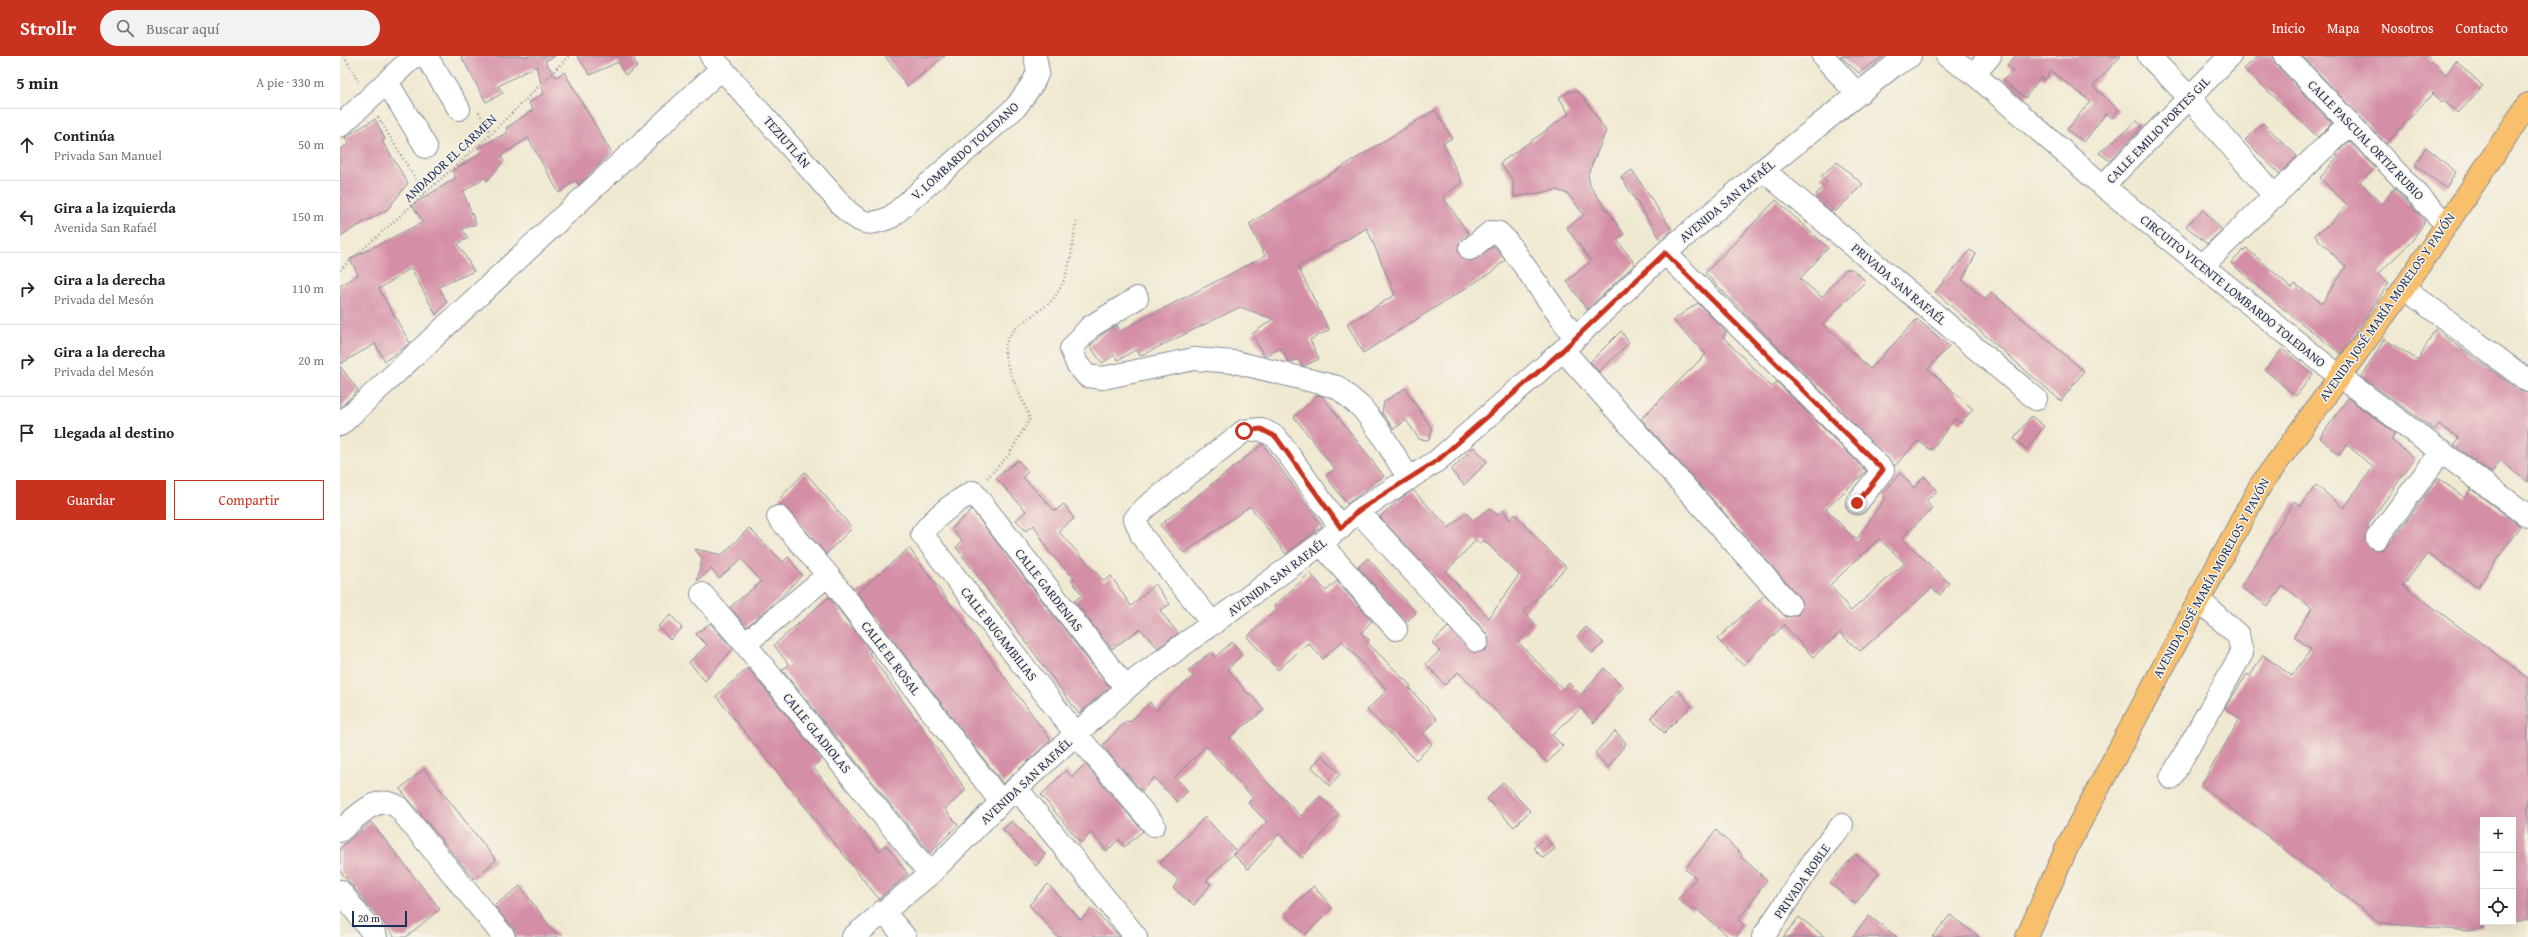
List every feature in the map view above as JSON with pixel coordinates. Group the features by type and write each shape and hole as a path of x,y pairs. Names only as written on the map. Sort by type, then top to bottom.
{"main road":[{"name":"AVENIDA JOSÉ MARÍA MORELOS Y PAVÓN","path":"2027,937 2069,843 2260,486 2404,288 2528,104"}],"street":[{"path":"340,126 414,56"},
{"path":"426,56 459,109"},
{"name":"V. LOMBARDO TOLEDANO","path":"866,223 876,223 891,217 1016,108 1033,83 1038,72 1035,56"},
{"path":"1822,56 1857,94"},
{"name":"AVENIDA SAN RAFAÉL","path":"853,937 930,874 1010,796 1126,688 1321,544 1341,528 1358,511 1438,460 1569,344 1665,253 1763,170 1857,94 1910,56"},
{"path":"1963,63 1990,56"},
{"path":"2149,56 2189,96 2275,197"},
{"name":"CALLE EMILIO PORTES GIL","path":"2103,186 2189,96 2230,56"},
{"name":"CALLE PASCUAL ORTIZ RUBIO","path":"2285,56 2446,224"},
{"path":"340,425 717,62"},
{"name":"TEZIUTLÁN","path":"717,62 846,210 866,223"},
{"name":"CIRCUITO VICENTE LOMBARDO TOLEDANO","path":"1963,63 2103,186 2339,376 2528,516"},
{"path":"387,82 426,146"},
{"path":"2202,266 2350,123"},
{"name":"PRIVADA SAN RAFAÉL","path":"1763,170 2036,399"},
{"path":"1470,249 1491,232 1499,233 1506,240 1569,344 1790,605"},
{"path":"1665,253 1883,470 1857,503"},
{"path":"2404,288 2528,381"},
{"path":"1137,298 1090,327 1071,349 1077,364 1087,376 1102,378 1194,359 1235,362 1337,387 1362,408 1381,433 1408,478"},
{"path":"1213,624 1142,536 1135,519 1146,507 1244,431 1261,429 1276,437 1341,528"},
{"path":"2377,538 2442,451"},
{"name":"CALLE BUGAMBILIAS","path":"973,492 948,506 922,534 1076,734 1154,825"},
{"name":"CALLE GARDENIAS","path":"973,492 1126,688"},
{"path":"1358,511 1477,641"},
{"name":"CALLE EL ROSAL","path":"778,517 1010,796 1136,937"},
{"path":"1321,544 1396,629"},
{"path":"745,644 828,576"},
{"name":"CALLE GLADIOLAS","path":"702,594 745,644 930,874"},
{"path":"2171,778 2242,653 2238,636 2199,600"},
{"path":"340,831 375,804 386,801 398,807 504,937"},
{"name":"PRIVADA ROBLE","path":"1763,937 1818,854 1842,825"},
{"path":"340,891 376,937"},
{"path":"883,911 905,937"}],"path":[{"path":"344,56 368,100 425,195"},
{"name":"ANDADOR EL CARMEN","path":"340,270 491,134 569,56"},
{"path":"973,492 1008,456 1030,419 1005,354 1008,338 1024,322 1053,299 1067,272 1077,219"}],"building":[{"path":"461,56 555,56 545,61 556,77 564,72 611,152 579,185 576,180 559,193 528,138 501,156 504,161 487,181 485,177 463,192 476,224 462,229 468,238 458,244 474,271 439,287 447,302 436,315 411,268 379,289 410,343 385,361 375,344 340,364 340,286 358,275 350,259 423,222 412,205 456,178 452,171 481,153 478,148 508,132 506,128 533,110 529,103 544,93 536,66 498,86 503,93 486,102"},
{"path":"577,56 633,56 637,67 625,75 618,62 590,75"},
{"path":"885,56 945,56 907,86"},
{"path":"1840,56 1884,56 1859,73"},
{"path":"2015,56 2121,56 2093,86 2119,110 2112,118 2106,113 2084,142 2067,130 2090,101 2051,71 2044,80 2041,77 2025,98 2003,80 2013,71 2007,65"},
{"path":"2258,56 2273,56 2276,65 2332,123 2318,137 2244,69"},
{"path":"2302,56 2427,56 2446,75 2456,61 2483,86 2458,113 2444,101 2442,103 2433,93 2386,144"},
{"path":"1571,91 1577,91 1584,98 1606,131 1588,174 1590,186 1624,234 1617,240 1635,264 1587,310 1567,281 1591,261 1567,228 1584,215 1568,194 1557,190 1514,197 1513,180 1500,163 1569,114 1559,97"},
{"path":"1435,110 1452,138 1443,143 1462,182 1443,197 1469,234 1459,244 1458,251 1465,260 1472,261 1494,246 1505,260 1493,271 1363,353 1347,324 1395,295 1367,228 1298,267 1329,330 1310,340 1319,359 1304,366 1301,365 1298,359 1288,362 1281,348 1264,356 1252,334 1273,319 1240,307 1140,356 1137,349 1118,360 1114,355 1102,363 1090,346 1101,335 1117,325 1120,331 1265,256 1249,224"},
{"path":"375,119 385,139 382,141 408,183 388,209 340,236 340,149 349,144 345,137"},
{"path":"2137,121 2142,126 2110,161 2099,153"},
{"path":"2263,123 2297,156 2280,174 2245,140"},
{"path":"2349,141 2375,168 2360,182 2382,205 2394,188 2425,221 2412,241 2378,274 2389,283 2341,354 2275,302 2231,263 2246,248 2292,288 2295,284 2322,303 2346,267 2314,235 2331,223 2347,205 2320,178 2338,156 2336,154"},
{"path":"2426,147 2456,172 2446,188 2415,165"},
{"path":"1837,162 1863,184 1835,212 1816,194 1827,183 1821,176"},
{"path":"1632,170 1672,230 1661,240 1621,177"},
{"path":"1776,200 1828,248 1800,279 1822,297 1846,269 1852,269 1866,281 1823,324 1870,369 1917,319 1949,346 1928,369 1973,409 1961,423 1955,419 1931,450 1918,441 1895,466 1705,273"},
{"path":"2203,210 2222,230 2207,244 2186,226"},
{"path":"1970,250 1976,254 1962,280 1985,300 1991,292 2084,371 2061,401 1935,292"},
{"path":"1698,303 1726,332 1723,337 1772,387 1777,382 1866,471 1826,509 1856,540 1885,498 1882,495 1900,473 1914,488 1924,476 1937,491 1926,501 1932,509 1902,538 1949,583 1940,595 1932,588 1860,651 1840,633 1813,657 1784,625 1743,665 1717,639 1765,595 1786,617 1798,615 1802,603 1799,597 1641,419 1706,354 1673,320","holes":["1879,539 1905,563 1851,611 1830,585"]},
{"path":"2435,329 2520,391 2528,393 2528,482 2500,461 2491,473 2454,445 2459,438 2439,425 2435,430 2362,377 2384,339 2418,360"},
{"path":"1621,331 1629,343 1599,372 1590,362"},
{"path":"2282,349 2313,374 2296,396 2265,370"},
{"path":"340,366 358,390 340,408"},
{"path":"1405,388 1432,429 1429,440 1419,439 1406,420 1394,429 1382,413 1384,402"},
{"path":"1318,395 1322,396 1384,476 1347,504 1326,476 1335,469 1294,417"},
{"path":"2348,398 2395,433 2391,440 2415,458 2367,526 2369,528 2365,537 2370,548 2382,550 2391,542 2438,478 2465,498 2471,489 2520,526 2478,587 2428,553 2403,585 2528,678 2528,919 2516,921 2516,817 2480,817 2480,925 2483,925 2483,928 2469,931 2380,923 2201,785 2240,719 2225,708 2247,674 2250,676 2263,655 2292,676 2311,649 2294,636 2312,608 2283,586 2268,606 2241,587 2294,501 2301,506 2316,485 2344,508 2373,467 2347,445 2339,455 2320,438"},
{"path":"2031,416 2044,426 2027,449 2014,439"},
{"path":"1263,444 1322,526 1286,554 1250,506 1184,553 1160,525"},
{"path":"1474,447 1487,462 1464,485 1451,470"},
{"path":"1018,460 1028,472 1023,477 1055,511 1064,504 1074,519 1058,531 1104,581 1111,576 1131,606 1155,584 1170,604 1160,611 1178,633 1158,648 1140,629 1112,649 1074,601 1082,595 1072,581 1075,579 1049,552 1034,525 1026,531 1016,520 1026,511 996,478"},
{"path":"805,472 852,528 826,554 787,509 777,501"},
{"path":"1413,490 1449,528 1466,513 1474,521 1489,508 1497,515 1503,510 1510,520 1515,514 1543,545 1566,567 1524,612 1535,623 1518,642 1563,689 1569,683 1581,695 1604,668 1623,687 1594,723 1581,708 1552,735 1563,746 1547,763 1458,672 1445,685 1426,664 1440,651 1432,643 1448,627 1474,653 1486,650 1489,639 1486,633 1380,517 1400,499","holes":["1476,540 1480,544 1484,540 1519,575 1489,618 1446,572"]},
{"path":"972,510 1109,687 1079,714 956,547 962,541 952,528"},
{"path":"749,528 783,562 788,557 802,575 776,602 746,627 730,607 761,582 742,559 719,578 711,569 697,581 702,558 695,549 722,555"},
{"path":"909,548 1051,740 1003,784 857,593"},
{"path":"1368,558 1416,613 1406,622 1358,567"},
{"path":"1310,573 1326,591 1337,581 1372,621 1361,633 1369,640 1367,642 1411,686 1409,688 1437,719 1423,734 1432,744 1416,760 1367,710 1387,690 1342,641 1323,659 1308,643 1278,670 1247,637 1277,609 1274,606"},
{"path":"829,597 871,652 869,653 966,790 945,809 958,825 930,853 782,670 789,665 774,645"},
{"path":"671,615 682,628 670,640 658,626"},
{"path":"710,623 733,649 705,681 689,662 707,645 696,634"},
{"path":"1586,627 1604,643 1592,653 1577,636"},
{"path":"1232,642 1242,654 1228,669 1248,694 1249,693 1264,710 1230,737 1267,782 1301,816 1320,796 1339,814 1302,858 1279,834 1248,869 1234,855 1267,822 1248,803 1253,798 1206,746 1175,777 1188,791 1177,802 1154,777 1142,791 1102,746 1126,721 1130,722 1150,702 1156,710 1193,676 1188,671 1211,652 1215,657"},
{"path":"748,668 822,759 813,767 879,851 886,845 908,874 879,899 716,696"},
{"path":"1678,690 1691,706 1664,733 1651,717"},
{"path":"1615,731 1626,743 1608,768 1595,753"},
{"path":"1322,755 1340,774 1330,786 1312,767"},
{"path":"1085,764 1143,831 1124,847 1119,839 1107,851 1091,833 1081,843 1041,795 1066,770 1072,777"},
{"path":"424,769 496,860 474,879 400,789"},
{"path":"1503,782 1530,811 1514,827 1487,799"},
{"path":"1205,817 1236,851 1206,881 1211,884 1194,905 1173,888 1178,880 1160,863"},
{"path":"1012,821 1045,854 1036,866 1003,829"},
{"path":"371,822 440,909 406,937 395,937 340,871 340,848"},
{"path":"1716,830 1742,855 1741,857 1767,880 1738,920 1744,925 1736,937 1729,937 1695,908 1692,911 1678,899 1696,878 1685,869"},
{"path":"1545,837 1555,849 1543,858 1533,848"},
{"path":"1855,854 1879,873 1855,904 1830,883"},
{"path":"1048,884 1081,920 1092,908 1120,937 1058,937 1029,905"},
{"path":"520,886 558,937 516,937 514,929 494,906"},
{"path":"1314,886 1332,908 1305,935 1284,913"},
{"path":"1950,915 1979,937 1932,937"},
{"path":"1869,916 1897,937 1852,937"},
{"path":"1799,917 1825,937 1783,937"}],"route":[{"path":"1244,431 1261,429 1276,437 1341,528 1358,511 1438,460 1563,350 1665,253 1883,470 1857,503"}]}
